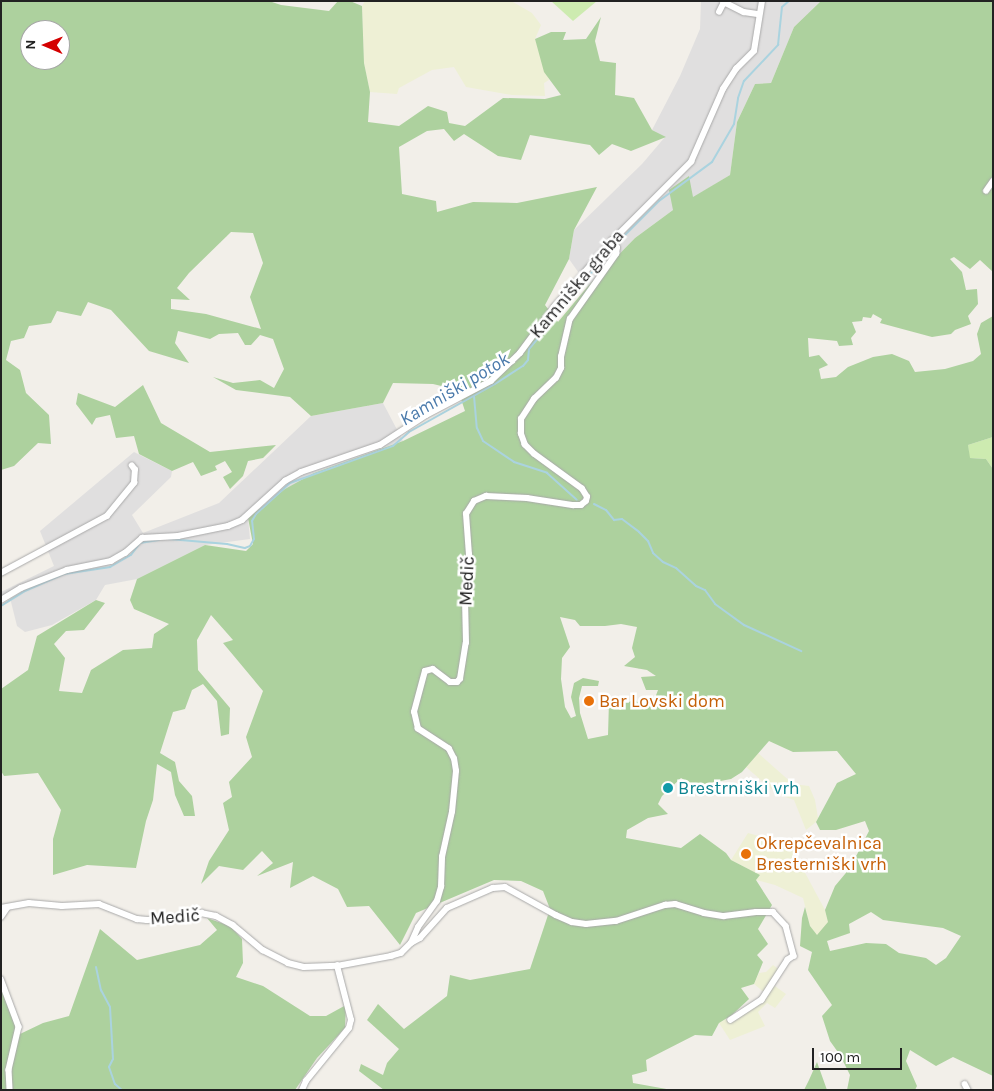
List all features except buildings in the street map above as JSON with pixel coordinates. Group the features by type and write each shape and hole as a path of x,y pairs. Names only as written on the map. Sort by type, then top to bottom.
{"street":[{"name":"Kamniška graba","path":"1,600 21,588 68,570 111,561 125,553 142,538 178,536 228,526 242,520 285,481 302,472 380,445 426,415 484,384 504,370 520,353 554,306 691,162 724,89 736,69 754,51 762,1"},
{"path":"719,12 723,4 726,3 744,12 759,14"},
{"path":"986,191 993,181"},
{"name":"Medič","path":"4,908 29,903 62,906 99,904 137,919 147,920 169,919 201,913 216,916 233,924 263,950 288,963 304,967 337,966 392,956 401,953 412,943 418,927 437,901 441,887 442,857 453,805 456,771 454,759 449,749 418,729 414,712 425,671 433,669 450,682 457,682 460,679 466,643 465,600 469,555 466,514 474,501 486,496 527,498 578,506 586,501 587,497 582,489 534,454 525,445 521,434 521,419 534,399 556,378 561,368 561,357 570,320 616,254 614,244"},
{"path":"1,573 107,516 134,483 134,470 132,466"},
{"path":"412,943 420,938 447,908 493,888 505,887 556,915 572,922 586,924 616,921 665,905 675,904 704,913 724,916 772,912 786,926 794,956 788,960 762,1000 731,1020"},
{"path":"1,916 4,908"},
{"path":"302,1090 306,1081 349,1028 351,1020 337,966"},
{"path":"1,979 19,1027 9,1070 10,1090"}],"shaded area":[{"path":"701,1 821,1 794,27 771,83 755,84 737,122 730,175 673,210 635,238 588,286 569,259 574,230 642,164 665,137 652,130 680,76 700,29"},
{"path":"383,403 403,441 314,473 248,518 250,539 205,545 137,579 105,585 96,600 52,625 25,632 17,626 10,598 1,603 1,592 54,566 40,531 134,452 172,471 171,477 132,515 143,533 219,503 311,416"}],"green space":[{"path":"1,1 269,1 281,5 329,11 338,1 350,1 362,6 364,63 370,92 368,122 399,126 428,106 447,112 449,123 465,126 503,98 545,99 561,95 544,72 535,39 551,32 566,32 563,40 586,39 601,17 595,41 600,61 616,63 615,95 634,98 652,130 666,137 631,151 612,144 599,155 590,145 530,135 521,160 498,156 464,134 454,141 444,129 427,131 399,147 402,194 436,201 437,212 473,202 517,203 597,187 574,230 569,259 545,305 558,322 588,286 635,238 673,210 669,190 689,176 693,197 730,175 737,122 755,84 771,83 794,27 821,1 993,1 993,272 980,260 970,269 954,257 950,259 962,272 966,290 977,289 978,304 968,316 971,324 955,330 951,334 932,337 880,323 882,319 873,314 871,318 863,317 862,321 852,322 856,332 851,338 853,345 839,346 837,341 808,338 809,357 819,355 828,365 819,369 821,379 836,377 848,367 873,357 892,354 909,361 915,372 945,369 973,361 981,354 977,334 981,323 993,316 993,437 968,445 970,458 986,459 993,469 993,1076 953,1057 936,1066 910,1050 906,1061 917,1086 915,1090 847,1090 850,1075 840,1055 830,1041 822,1016 832,1005 808,970 812,952 800,946 802,918 805,907 810,926 817,935 828,922 825,910 835,886 850,868 869,831 865,821 836,830 820,830 816,822 837,783 856,774 837,751 793,752 769,741 742,772 731,779 694,786 681,778 662,796 658,804 668,814 648,818 627,830 626,838 681,848 700,834 726,853 731,860 760,875 756,880 772,905 758,929 768,944 757,955 763,962 754,984 741,988 749,999 732,1015 719,1023 712,1036 695,1035 646,1060 647,1071 632,1075 633,1083 672,1090 384,1090 359,1071 361,1064 383,1075 387,1063 399,1049 367,1020 378,1004 404,1029 447,996 450,975 470,980 530,969 550,909 543,891 521,881 494,880 416,913 400,945 369,906 347,907 338,889 313,876 290,888 293,862 257,876 273,863 262,851 243,870 219,866 201,884 209,861 229,830 223,803 232,797 229,782 252,757 246,737 263,691 223,643 233,640 211,615 197,640 198,670 230,708 229,734 221,736 217,701 203,684 192,690 185,709 173,712 160,753 175,762 179,781 192,796 195,816 184,816 175,795 171,772 157,764 153,800 146,821 136,868 87,865 53,875 53,839 61,810 38,773 4,776 1,771 1,689 28,670 37,636 96,600 105,603 84,630 66,631 54,644 65,658 59,691 82,693 91,670 123,650 152,648 154,634 169,624 134,609 130,600 137,579 205,545 246,551 253,544 248,518 285,489 314,473 403,441 465,411 458,390 433,384 393,383 383,403 311,416 290,397 236,390 213,377 233,383 260,380 274,388 284,369 273,339 260,335 251,345 245,345 238,333 219,334 210,339 178,331 175,343 189,363 149,351 111,310 88,302 81,316 57,311 51,323 29,326 24,338 11,341 6,360 20,370 26,393 49,415 51,444 38,443 14,466 1,470","holes":["231,232 253,233 263,263 250,297 261,329 206,314 171,309 171,299 190,300 177,288 189,273","560,617 575,620 580,626 621,624 637,627 632,648 635,657 624,666 647,670 656,676 641,677 646,690 658,690 652,706 641,706 635,699 627,703 609,701 608,735 588,739 580,713 579,698 582,686 598,686 599,681 583,678 574,683 571,697 576,716 571,718 565,707 561,679 562,658 570,647","871,912 883,920 943,928 961,936 946,958 936,965 926,958 899,953 886,944 866,943 830,951 827,941 850,933 849,924"]},
{"path":"365,1 513,2 532,13 541,25 535,39 549,80 544,83 545,96 512,95 466,87 454,67 432,70 399,88 397,94 370,92 364,63 362,6"},
{"path":"551,1 597,1 573,21"},
{"path":"143,385 161,423 210,452 276,445 263,458 248,461 243,476 230,489 223,477 232,472 225,461 215,466 217,470 201,476 193,462 172,471 139,454 134,436 116,438 110,415 96,418 92,425 76,404 78,393 115,407"},
{"path":"993,437 993,469 986,459 969,458 968,445"},
{"path":"758,753 793,784 809,786 815,800 818,818 806,830 794,800 777,794 746,767"},
{"path":"748,833 766,838 775,850 788,841 825,910 829,922 817,936 810,926 803,898 775,885 756,880 760,875 731,860"},
{"path":"207,918 230,926 242,939 243,963 236,977 263,986 310,1016 326,1016 346,1005 345,1028 317,1058 295,1090 1,1090 1,988 20,1034 43,1023 69,1016 100,929 137,960 200,945 217,930"},
{"path":"773,965 780,970 772,984 786,994 775,1008 767,1003 758,1012 765,1026 730,1040 719,1023 752,1005 765,993 754,984 759,973 766,972"},
{"path":"817,1062 827,1090 804,1090 809,1080"}],"waterway":[{"name":"Kamniški potok","path":"169,539 227,544 245,548 250,546 254,539 252,521 256,514 290,483 393,446 409,432 495,384 523,366 528,360 529,349 545,330 553,314 592,272 604,256 659,201 712,162 734,124 738,98 744,81 778,45 782,7 789,1"},
{"path":"474,396 477,428 483,441 514,462 547,473 577,500"},
{"path":"594,504 606,510 614,520 622,519 639,532 648,541 653,553 663,562 676,568 696,586 705,590 715,604 744,625 801,651"},
{"name":"Kamniški potok","path":"1,606 25,591 64,574 110,567 131,555 140,543 159,540"},
{"path":"96,967 101,990 110,1007 113,1059 109,1067 115,1084 122,1090"}],"place":[{"name":"Bar Lovski dom","path":"589,701"},
{"name":"Brestrniški vrh","path":"668,788"},
{"name":"Okrepčevalnica Bresterniški vrh","path":"746,854"}]}
